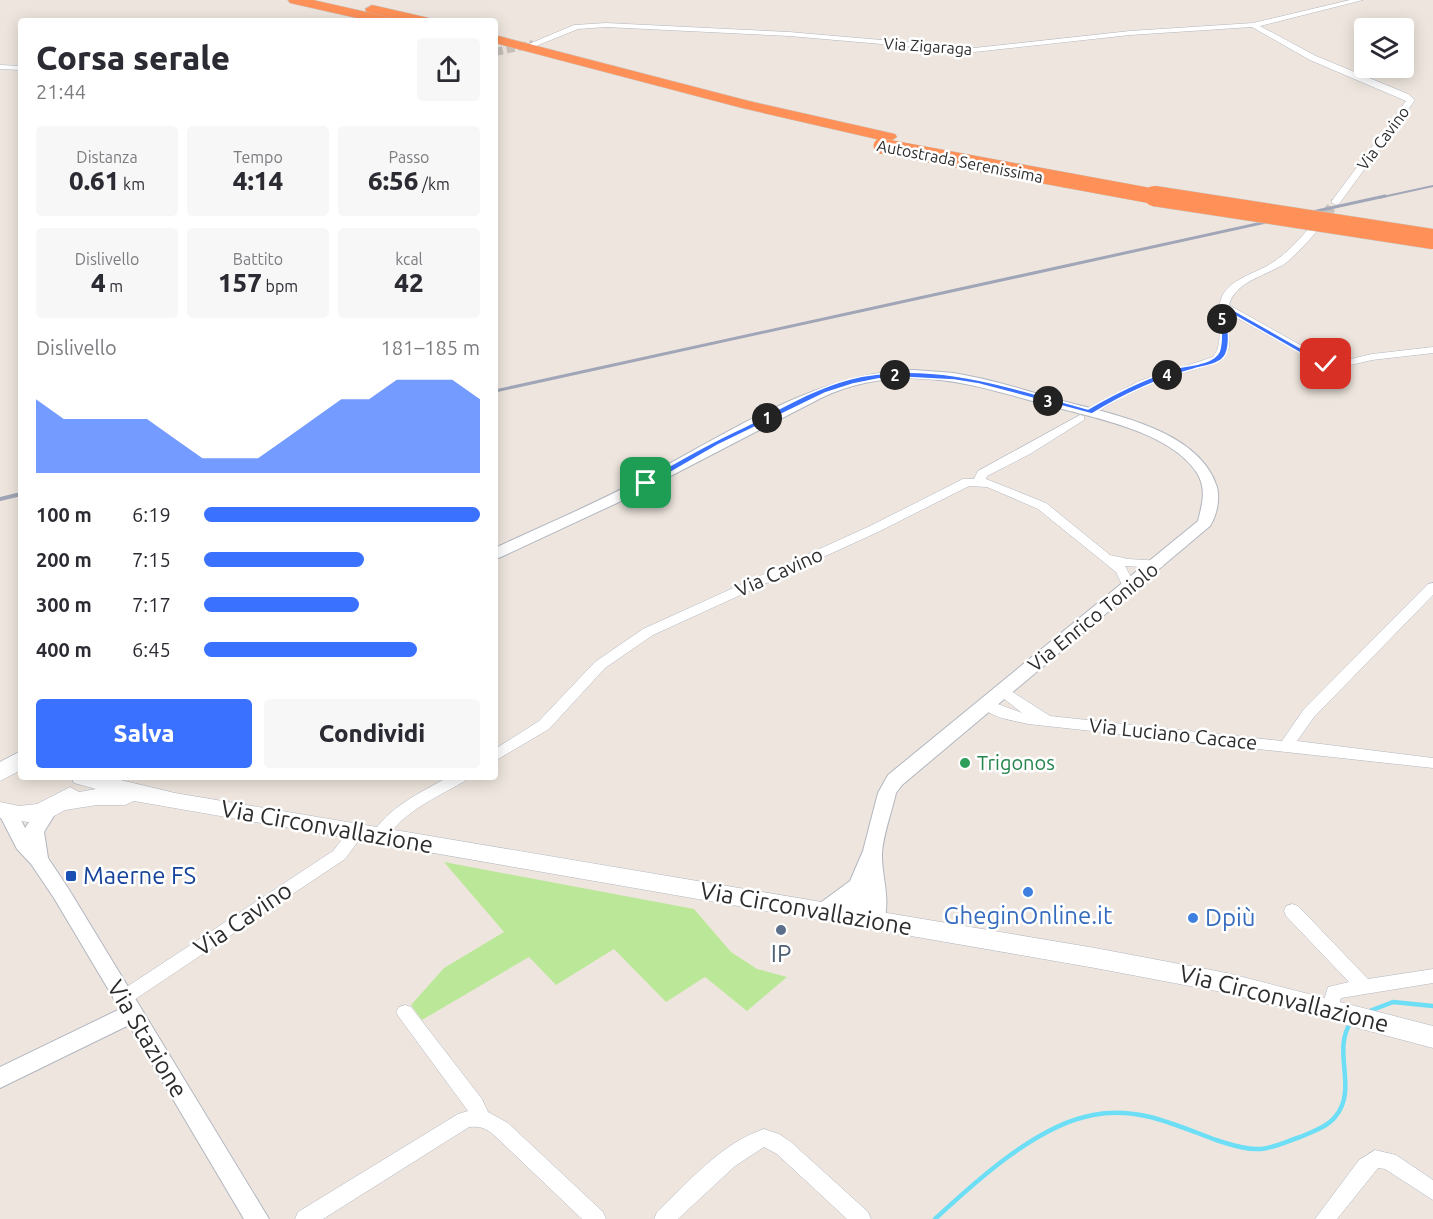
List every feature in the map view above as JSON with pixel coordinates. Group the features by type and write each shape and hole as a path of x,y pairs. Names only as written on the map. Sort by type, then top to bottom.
{"highway":[{"path":"295,0 375,18"},
{"path":"333,0 411,18"},
{"name":"Autostrada Serenissima","path":"498,40 885,141 1134,193 1433,239"},
{"name":"Autostrada Serenissima","path":"498,50 749,116 1065,171 1433,227"}],"main road":[{"path":"0,756 18,758"},
{"path":"0,773 18,760"},
{"path":"54,806 75,789 80,780"},
{"name":"Via Circonvallazione","path":"91,780 130,792 175,801 1227,983 1433,1037"},
{"name":"Via Circonvallazione","path":"4,812 31,814 54,806 116,796 175,801"}],"street":[{"name":"Via Zigaraga","path":"533,44 577,27 606,25 799,35 974,50 1130,33 1253,25 1359,0"},
{"name":"Via Cavino","path":"1253,25 1313,58 1411,100 1336,202"},
{"path":"0,67 18,68"},
{"path":"1325,215 1285,260 1239,284 1226,296 1223,306 1326,364 1338,365 1372,357 1433,350"},
{"name":"Via Cavino","path":"498,754 544,725 600,665 648,632 874,529 968,483 979,481 982,474 1026,451 1122,393 1176,371 1214,361 1222,355 1224,346 1223,306"},
{"name":"Via Enrico Toniolo","path":"498,553 646,483 715,444 812,397 851,381 899,374 954,377 980,382 1085,415 1133,426 1167,440 1197,462 1206,475 1212,499 1211,512 1205,523 895,780 887,793 873,852 858,886 855,906 866,919 876,909 873,852"},
{"path":"979,481 989,483 1042,506 1107,557 1121,570 1130,586"},
{"path":"1107,557 1127,563 1157,564"},
{"path":"1291,746 1289,741 1309,713 1433,587"},
{"name":"Via Luciano Cacace","path":"1003,691 1032,712 1056,721"},
{"name":"Via Luciano Cacace","path":"987,705 1003,714 1028,719 1433,763"},
{"name":"Via Cavino","path":"127,1006 368,834 384,828 398,815 455,780"},
{"name":"Via Stazione","path":"38,859 32,841 33,830 54,806"},
{"name":"Via Stazione","path":"4,812 24,844 38,859 257,1219"},
{"name":"Via Enrico Toniolo","path":"823,912 858,886"},
{"path":"1292,911 1365,988"},
{"path":"1333,1010 1334,993 1433,976"},
{"path":"0,1078 127,1006"},
{"path":"405,1012 475,1104 481,1117"},
{"path":"304,1219 465,1120 481,1117 501,1129 596,1219"},
{"path":"664,1219 744,1145 764,1138 771,1139 784,1148 861,1219"},
{"path":"1325,1219 1366,1166 1375,1159 1389,1161 1433,1191"}],"green space":[{"path":"444,862 694,909 731,952 757,969 787,977 747,1011 705,977 666,1002 614,949 556,985 529,957 422,1020 411,1005 444,968 504,932"}],"waterway":[{"path":"1367,1012 1393,1002 1433,1006"},
{"path":"935,1219 988,1172 1029,1142 1050,1130 1093,1115 1125,1113 1156,1118 1216,1140 1255,1149 1275,1146 1319,1129 1332,1121 1342,1106 1345,1094 1343,1045 1351,1022"}],"tunnel":[{"path":"498,51 533,44"},
{"path":"1325,215 1336,202"}],"railway":[{"path":"1378,198 1433,186"},
{"path":"498,390 1385,196"},
{"path":"0,499 18,495"}],"place":[{"name":"Trigonos","path":"965,763"},
{"name":"Maerne FS","path":"71,876"},
{"name":"GheginOnline.it","path":"1028,892"},
{"name":"Dpiù","path":"1193,918"},
{"name":"IP","path":"781,930"}],"route":[{"path":"646,483 715,444 851,381 899,374 954,377 1089,412 1122,393 1176,371 1214,361 1222,355 1224,346 1223,306 1326,364"}]}
